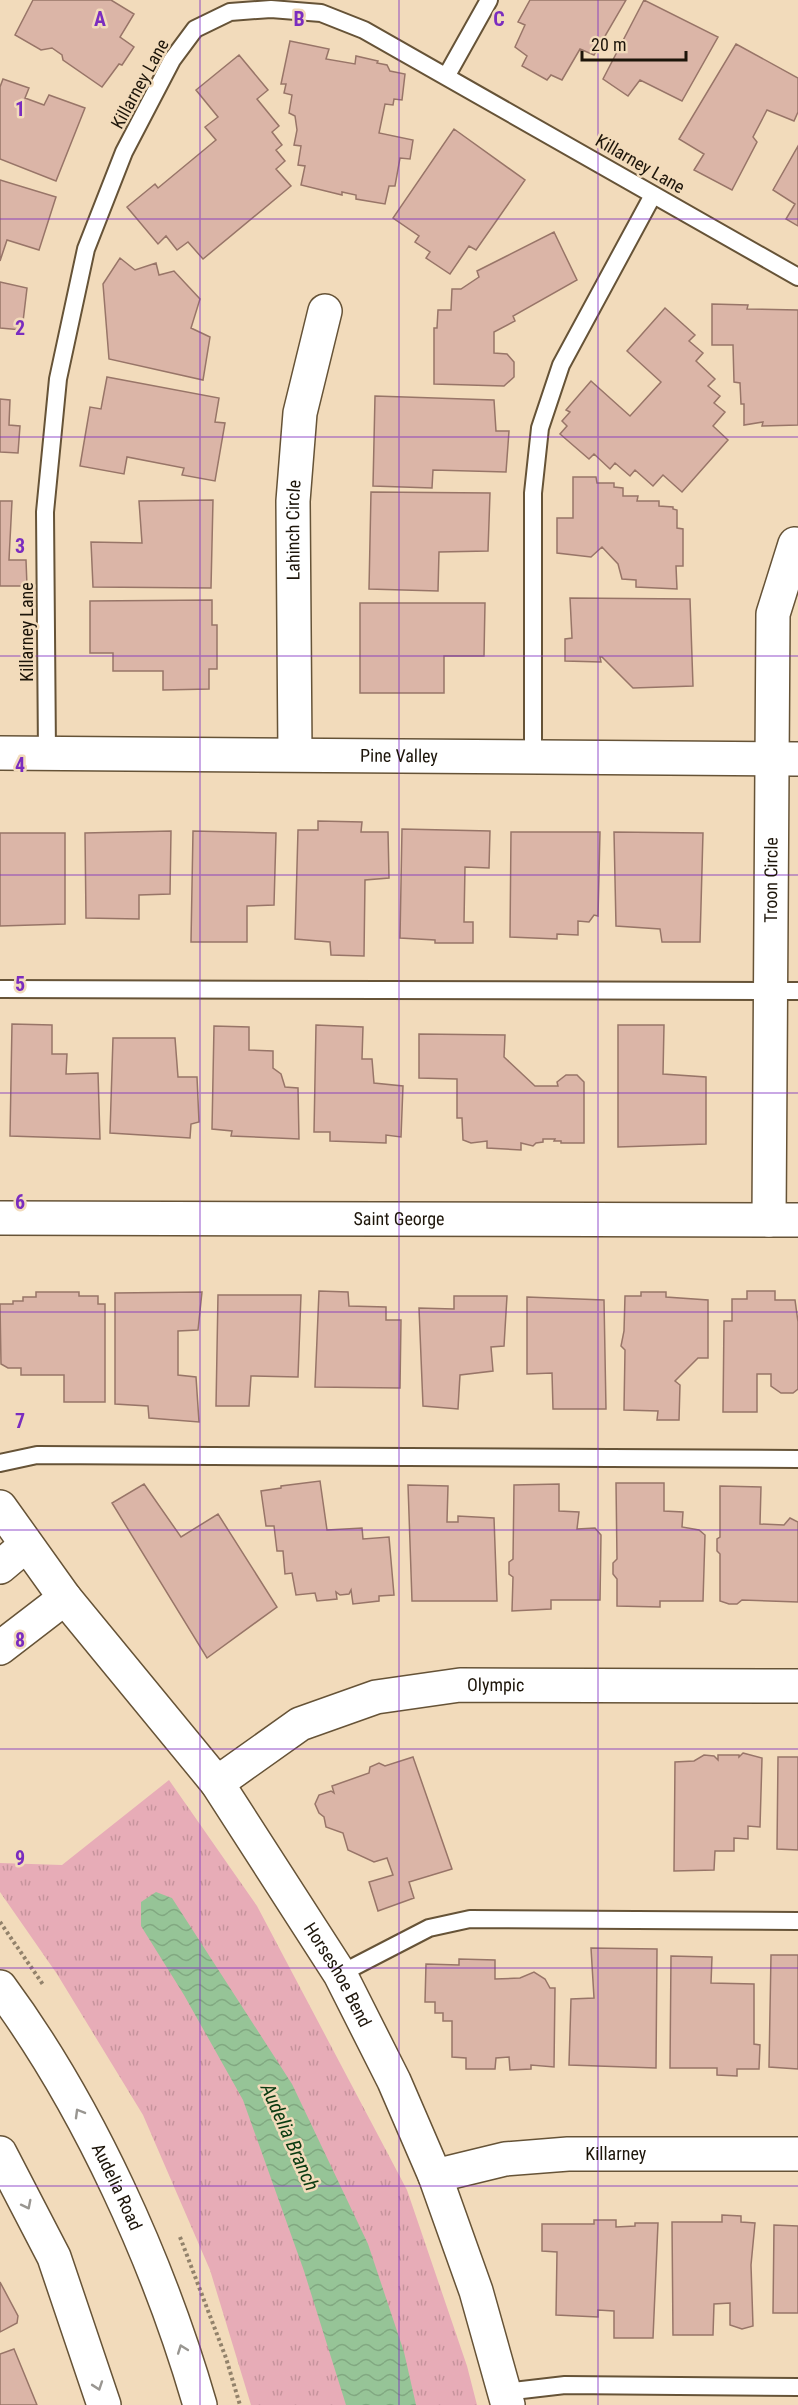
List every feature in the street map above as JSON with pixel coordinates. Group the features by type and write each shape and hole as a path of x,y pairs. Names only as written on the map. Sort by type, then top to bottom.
{"street":[{"name":"Lahinch Circle","path":"295,754 293,501 300,413 325,311"},
{"name":"Troon Circle","path":"784,1220 785,759 773,614 795,544"},
{"name":"Pine Valley","path":"0,753 533,755 785,759"},
{"name":"Saint George","path":"0,1218 784,1220"},
{"name":"Horseshoe Bend","path":"0,1507 65,1598 218,1783 340,1974 394,2081 435,2176 476,2291 506,2398"},
{"path":"0,1567 26,1546"},
{"path":"0,1648 65,1598"},
{"name":"Olympic","path":"218,1783 300,1724 376,1696 460,1684 798,1686"},
{"name":"Audelia Road","path":"0,1987 30,2027 94,2140 146,2253 200,2405"},
{"path":"0,2153 54,2257 104,2405"},
{"name":"Killarney","path":"435,2176 505,2159 568,2154 798,2154"}],"lane":[{"path":"447,75 489,0"},
{"name":"Killarney Lane","path":"47,753 45,512 58,379 86,249 124,152 172,60 195,29 230,12 271,9 321,13 364,30 447,75 798,277"},
{"path":"533,755 533,493 540,428 561,365 653,195"},
{"path":"0,989 784,991"},
{"path":"0,1463 37,1455 798,1459"},
{"path":"340,1974 429,1928 470,1918 798,1921"},
{"path":"506,2398 565,2385 798,2386"}],"green space":[{"path":"169,1780 257,1906 407,2190 467,2366 477,2405 251,2405 210,2270 143,2115 57,1974 0,1892 0,1863 62,1865"}],"water":[{"name":"Audelia Branch","path":"156,1892 172,1898 292,2084 368,2244 404,2352 416,2405 346,2405 304,2271 243,2100 184,1995 141,1926 141,1902"}],"building":[{"path":"33,0 111,0 134,14 120,37 134,47 122,65 119,64 102,87 63,60 62,55 52,48 41,50 15,35"},
{"path":"530,0 626,0 594,55 580,49 562,80 551,75 547,80 522,66 527,56 515,47 525,25 518,22"},
{"path":"644,0 718,37 682,101 640,80 628,96 603,79"},
{"path":"290,41 329,49 326,59 355,64 356,56 378,61 377,63 387,65 390,71 405,74 402,100 394,99 393,105 385,104 379,133 413,140 410,159 400,158 395,186 389,186 385,204 356,199 356,195 342,192 342,195 301,185 305,166 298,165 301,146 294,145 297,130 295,116 289,113 292,95 284,93 286,84 281,84"},
{"path":"736,44 798,78 798,112 794,121 767,110 753,137 757,142 732,190 694,170 704,154 679,139"},
{"path":"239,55 268,90 257,99 279,126 272,132 282,145 276,150 285,161 276,169 291,186 203,259 188,242 177,250 166,236 158,244 127,207 155,184 158,188 216,140 205,127 218,117 196,90"},
{"path":"3,79 29,88 25,98 44,105 49,95 85,108 56,181 0,159 0,87"},
{"path":"454,129 525,180 476,250 469,246 450,274 426,258 430,252 415,242 419,236 393,218"},
{"path":"798,146 798,226 786,219 795,204 773,190"},
{"path":"0,180 56,197 39,250 7,240 0,261"},
{"path":"554,232 577,280 513,316 515,321 494,332 494,353 507,354 514,362 514,377 504,386 434,384 434,328 437,328 438,310 451,310 452,289 461,289 479,277 477,271"},
{"path":"120,258 135,270 156,263 159,275 174,271 200,299 191,328 210,337 203,380 109,359 103,284"},
{"path":"0,282 27,288 22,330 0,328"},
{"path":"712,304 748,305 747,309 798,310 798,425 762,426 763,422 744,425 744,404 741,404 740,383 734,382 733,345 712,345"},
{"path":"665,308 695,335 689,341 703,353 696,361 715,379 708,386 720,396 714,403 725,412 713,426 728,440 682,492 663,475 653,486 635,470 630,476 615,463 610,469 594,454 589,459 560,434 567,426 562,421 570,412 566,410 591,381 630,416 661,382 627,351"},
{"path":"107,377 219,398 215,422 225,423 215,481 182,475 184,468 127,457 124,474 80,466 90,407 101,409"},
{"path":"375,396 494,400 496,431 509,431 506,472 433,470 432,488 373,486"},
{"path":"0,399 10,400 9,425 20,426 18,453 0,452"},
{"path":"573,477 596,477 597,483 614,483 614,487 623,488 623,496 638,496 637,501 659,501 659,506 673,507 677,510 677,528 683,529 683,566 676,566 677,589 636,587 636,580 622,579 618,564 602,547 591,557 557,553 557,518 573,518"},
{"path":"371,492 490,493 488,551 439,552 438,591 369,589"},
{"path":"213,500 211,588 93,587 91,542 142,543 139,501"},
{"path":"0,501 12,501 9,560 26,560 27,586 0,586"},
{"path":"570,598 690,599 693,686 633,688 602,657 600,657 601,662 565,661 565,639 572,638"},
{"path":"212,600 212,625 217,625 217,669 209,669 209,689 163,690 163,671 113,671 113,653 90,653 90,601"},
{"path":"360,603 485,603 484,656 444,656 444,693 360,693"},
{"path":"318,821 362,822 361,832 388,832 389,878 365,880 364,956 331,955 330,942 295,939 298,830 318,830"},
{"path":"402,829 490,831 489,868 465,867 464,922 473,922 473,943 435,943 435,940 400,938"},
{"path":"171,831 170,894 139,895 139,919 86,918 85,833"},
{"path":"193,831 276,833 274,905 247,906 247,942 191,942"},
{"path":"511,832 600,832 598,916 594,915 589,922 578,921 578,935 557,934 557,939 510,937"},
{"path":"614,832 703,833 700,942 662,942 660,929 616,926"},
{"path":"0,833 65,833 65,924 0,926"},
{"path":"12,1024 52,1025 52,1054 67,1054 66,1074 98,1073 100,1139 10,1136"},
{"path":"316,1025 363,1027 362,1059 372,1059 374,1083 403,1086 401,1137 386,1135 386,1143 330,1141 330,1132 314,1132"},
{"path":"618,1025 664,1025 663,1074 706,1077 706,1144 618,1147"},
{"path":"214,1026 249,1027 249,1050 273,1051 273,1068 281,1074 285,1087 298,1088 299,1139 231,1136 232,1131 212,1129"},
{"path":"419,1034 505,1035 504,1057 535,1086 558,1086 557,1082 566,1075 577,1075 584,1082 584,1143 561,1143 561,1141 554,1141 555,1139 543,1139 543,1142 533,1146 521,1143 521,1150 487,1148 487,1141 471,1143 463,1140 462,1118 457,1118 457,1079 419,1078"},
{"path":"113,1038 175,1038 178,1077 197,1077 199,1122 191,1124 190,1138 110,1133"},
{"path":"319,1291 348,1292 349,1306 386,1307 386,1320 401,1320 400,1388 315,1387"},
{"path":"747,1291 775,1291 775,1300 795,1300 798,1322 798,1389 793,1393 781,1393 771,1386 771,1374 757,1374 757,1412 723,1412 724,1321 732,1321 732,1299 747,1299"},
{"path":"36,1292 79,1292 79,1296 98,1296 98,1304 105,1304 105,1402 64,1402 64,1375 21,1375 21,1368 8,1368 1,1364 0,1304 23,1301 23,1297 36,1297"},
{"path":"202,1292 198,1330 178,1331 178,1375 196,1377 199,1422 149,1418 148,1406 115,1404 115,1293"},
{"path":"641,1292 666,1292 666,1297 708,1300 708,1358 698,1358 675,1381 680,1385 679,1420 657,1420 658,1411 624,1410 625,1350 621,1346 625,1296 641,1296"},
{"path":"218,1295 301,1295 298,1377 251,1376 249,1406 216,1406"},
{"path":"454,1296 507,1296 504,1346 491,1347 493,1371 460,1375 458,1409 423,1406 419,1308 454,1309"},
{"path":"527,1297 604,1300 606,1409 553,1409 552,1373 527,1374"},
{"path":"320,1481 327,1530 362,1528 363,1539 389,1537 394,1595 379,1596 379,1601 353,1604 351,1590 349,1594 340,1595 336,1592 337,1599 317,1601 315,1593 296,1595 292,1573 285,1574 283,1551 277,1551 274,1526 266,1526 261,1491"},
{"path":"616,1483 664,1483 664,1511 683,1512 682,1527 699,1530 705,1535 703,1601 660,1601 660,1607 617,1606 617,1579 613,1574 613,1563 617,1559"},
{"path":"144,1484 181,1537 218,1514 277,1607 207,1658 112,1503"},
{"path":"559,1484 559,1511 579,1512 577,1529 595,1528 601,1535 600,1600 551,1600 551,1609 512,1611 513,1577 509,1574 509,1562 513,1559 514,1485"},
{"path":"408,1485 448,1486 447,1522 458,1522 458,1516 494,1518 497,1601 412,1601"},
{"path":"720,1486 761,1487 760,1524 784,1525 790,1518 798,1522 798,1602 742,1600 737,1604 729,1604 720,1601 720,1554 717,1551 717,1539 720,1537"},
{"path":"743,1753 762,1758 760,1827 748,1826 748,1839 734,1838 734,1851 715,1851 714,1870 674,1871 675,1762 694,1761 704,1755 714,1756 718,1760 718,1755 739,1755 739,1757"},
{"path":"413,1757 452,1869 409,1882 414,1898 378,1911 369,1882 393,1875 387,1858 374,1862 348,1850 343,1833 326,1827 324,1817 319,1813 315,1804 319,1795 331,1791 334,1793 332,1786 369,1773 370,1767 379,1763 385,1766"},
{"path":"778,1757 798,1757 798,1850 777,1849"},
{"path":"591,1948 657,1949 656,2068 569,2065 571,1999 594,1998"},
{"path":"771,1955 798,1955 798,2069 769,2067"},
{"path":"671,1956 712,1957 711,1983 754,1984 754,2044 760,2045 759,2069 737,2069 737,2076 717,2075 717,2068 670,2068"},
{"path":"459,1959 495,1960 495,1979 520,1978 534,1972 545,1979 550,1988 555,1988 554,2067 531,2065 531,2069 510,2070 509,2057 496,2058 495,2069 466,2069 466,2058 452,2057 452,2021 443,2021 443,2013 435,2013 435,2002 425,2002 426,1964 459,1965"},
{"path":"722,2215 741,2216 741,2222 755,2223 751,2265 753,2326 742,2329 730,2325 730,2303 714,2304 713,2335 673,2335 672,2222 722,2222"},
{"path":"594,2220 616,2220 616,2227 635,2226 635,2223 658,2223 653,2338 614,2338 614,2311 598,2310 598,2317 556,2315 557,2252 542,2251 542,2224 594,2224"},
{"path":"774,2225 798,2226 798,2313 773,2313"},
{"path":"0,2282 18,2316 17,2323 0,2332"},
{"path":"14,2349 37,2405 0,2405 0,2354"}]}
